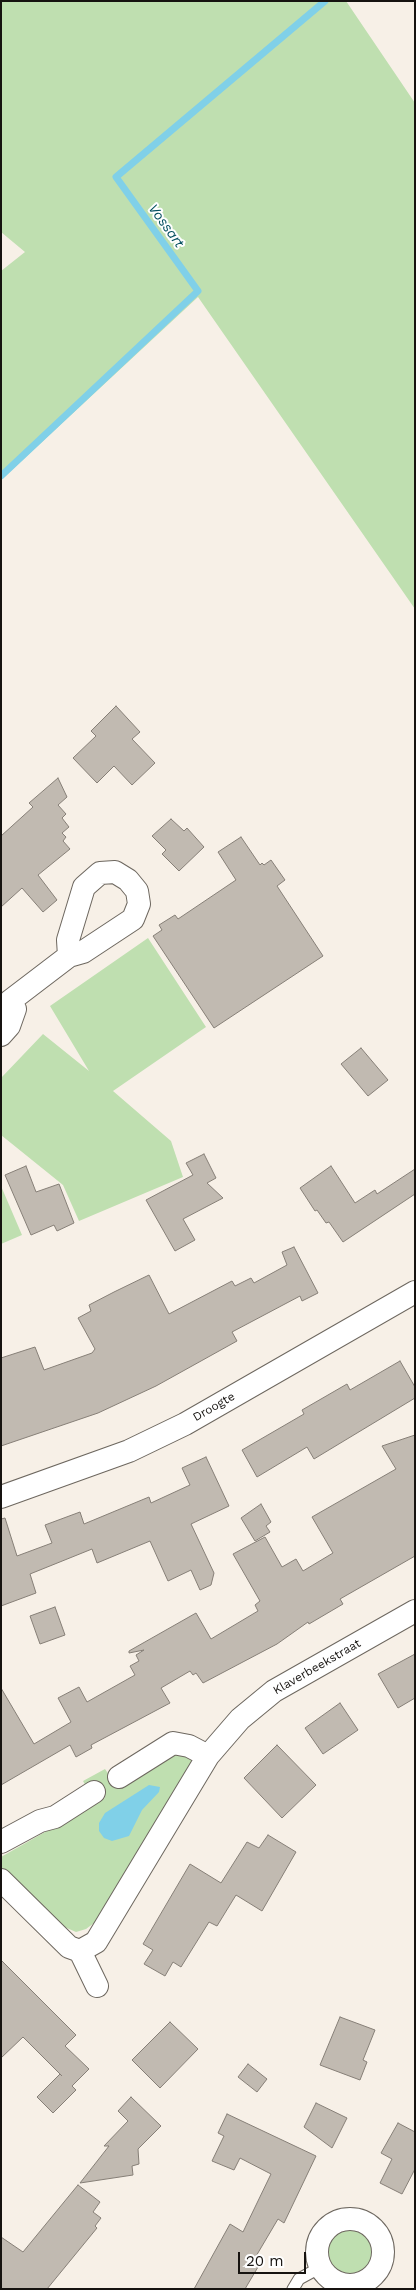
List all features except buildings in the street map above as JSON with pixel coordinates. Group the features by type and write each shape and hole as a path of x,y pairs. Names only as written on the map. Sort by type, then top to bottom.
{"street":[{"path":"6,1006 69,956"},
{"path":"1,1035 9,1026 15,1009 6,1006"},
{"name":"Droogte","path":"1,1497 129,1451 185,1424 415,1292"},
{"name":"Klaverbeekstraat","path":"80,1951 96,1942 208,1756 240,1719 274,1691 415,1610"},
{"path":"119,1777 173,1743 189,1746 208,1756"},
{"path":"1,1842 40,1821 55,1817 94,1792"},
{"path":"1,1880 69,1947 80,1951 97,1986"},
{"path":"351,2219 368,2224 382,2242 381,2282 366,2281 350,2285 339,2283 328,2276 321,2267 317,2255 322,2235 329,2226 339,2221 351,2219"}],"lane":[{"path":"293,2289 299,2279 321,2267"}],"green space":[{"path":"1,1 346,1 415,103 415,609 198,297 1,480 1,271 25,252 1,232"},
{"path":"148,938 206,1027 113,1091 171,1141 183,1177 79,1221 63,1185 1,1135 1,1078 43,1034 89,1071 50,1006"},
{"path":"1,1186 22,1235 1,1244"},
{"path":"171,1752 197,1760 98,1920 86,1929 76,1932 60,1925 1,1869 1,1857 105,1798 96,1782 87,1788 83,1781 105,1769 116,1785"},
{"path":"355,2229 359,2230 369,2239 372,2243 372,2261 363,2271 355,2275 345,2275 337,2271 328,2261 327,2247 331,2239 341,2230"}],"water":[{"path":"149,1785 160,1787 159,1792 142,1810 129,1836 112,1841 104,1838 99,1831 99,1823 105,1813"}],"waterway":[{"name":"Vossart","path":"1,476 198,291 116,177 325,1"}]}
